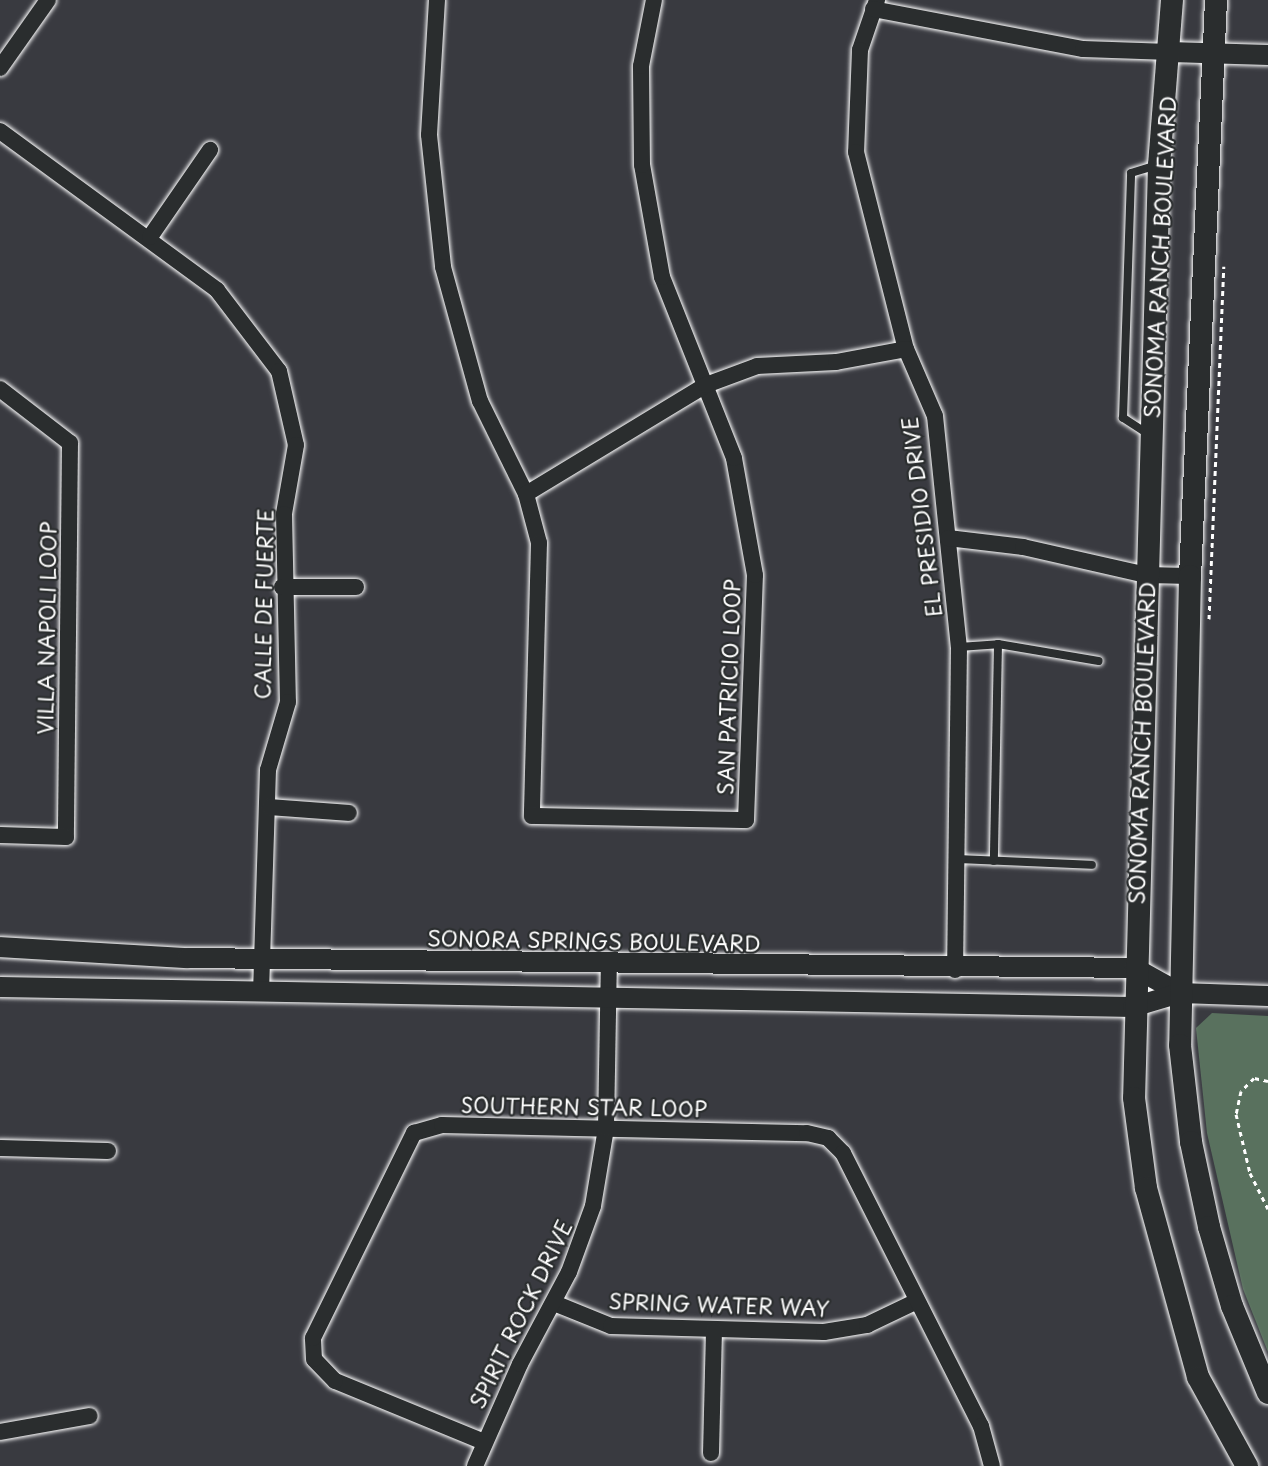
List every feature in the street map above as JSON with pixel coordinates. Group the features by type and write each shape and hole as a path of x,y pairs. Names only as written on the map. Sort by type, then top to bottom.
{"main road":[{"name":"SONOMA RANCH BOULEVARD","path":"1172,0 1170,52 1159,165 1133,1007 1134,1098 1146,1188 1198,1377 1247,1466"},
{"name":"SONOMA RANCH BOULEVARD","path":"1216,0 1190,576 1180,993 1183,1086 1202,1201 1232,1306 1268,1393"}],"street":[{"path":"0,68 48,0"},
{"path":"437,0 429,135 443,267 480,401 526,494 706,385 757,366 836,362 906,349"},
{"path":"654,0 641,66 642,165 662,277 706,385"},
{"path":"875,5 1083,49 1268,55"},
{"name":"EL PRESIDIO DRIVE","path":"875,5 860,50 856,152 906,349 935,416 958,647 955,970"},
{"name":"CALLE DE FUERTE","path":"0,131 150,237 217,290 279,371 296,445 284,513 282,588 288,702 268,770 270,807 261,993"},
{"path":"150,237 210,150"},
{"name":"SAN PATRICIO LOOP","path":"526,494 539,543 532,816 746,820 755,575 734,458 706,385"},
{"name":"VILLA NAPOLI LOOP","path":"0,388 70,443 66,837 0,835"},
{"path":"948,538 1023,547 1146,575 1190,576"},
{"path":"282,588 356,587"},
{"path":"270,807 349,813"},
{"name":"SONORA SPRINGS BOULEVARD","path":"0,948 263,959 955,970 1135,968 1180,993"},
{"name":"SPIRIT ROCK DRIVE","path":"474,1466 554,1303 589,1221 606,1128 609,964"},
{"name":"SONORA SPRINGS BOULEVARD","path":"0,987 609,1002 1133,1007 1180,993 1268,996"},
{"name":"SOUTHERN STAR LOOP","path":"484,1442 328,1377 314,1359 314,1338 414,1133 442,1125 606,1128 828,1138 843,1153 981,1426 992,1466"},
{"path":"0,1148 108,1151"},
{"name":"SPRING WATER WAY","path":"554,1303 611,1326 838,1331 917,1301"},
{"path":"711,1453 714,1330"},
{"path":"0,1432 90,1416"}],"lane":[{"path":"994,861 998,644"},
{"path":"958,647 998,644 1099,661"},
{"path":"956,859 1092,865"}],"path":[{"path":"1209,631 1225,256"},
{"path":"1268,1081 1254,1078 1241,1091 1236,1114 1250,1173 1268,1209"}],"green space":[{"path":"1212,1013 1268,1016 1268,1352 1243,1289 1207,1133 1196,1028"}]}
